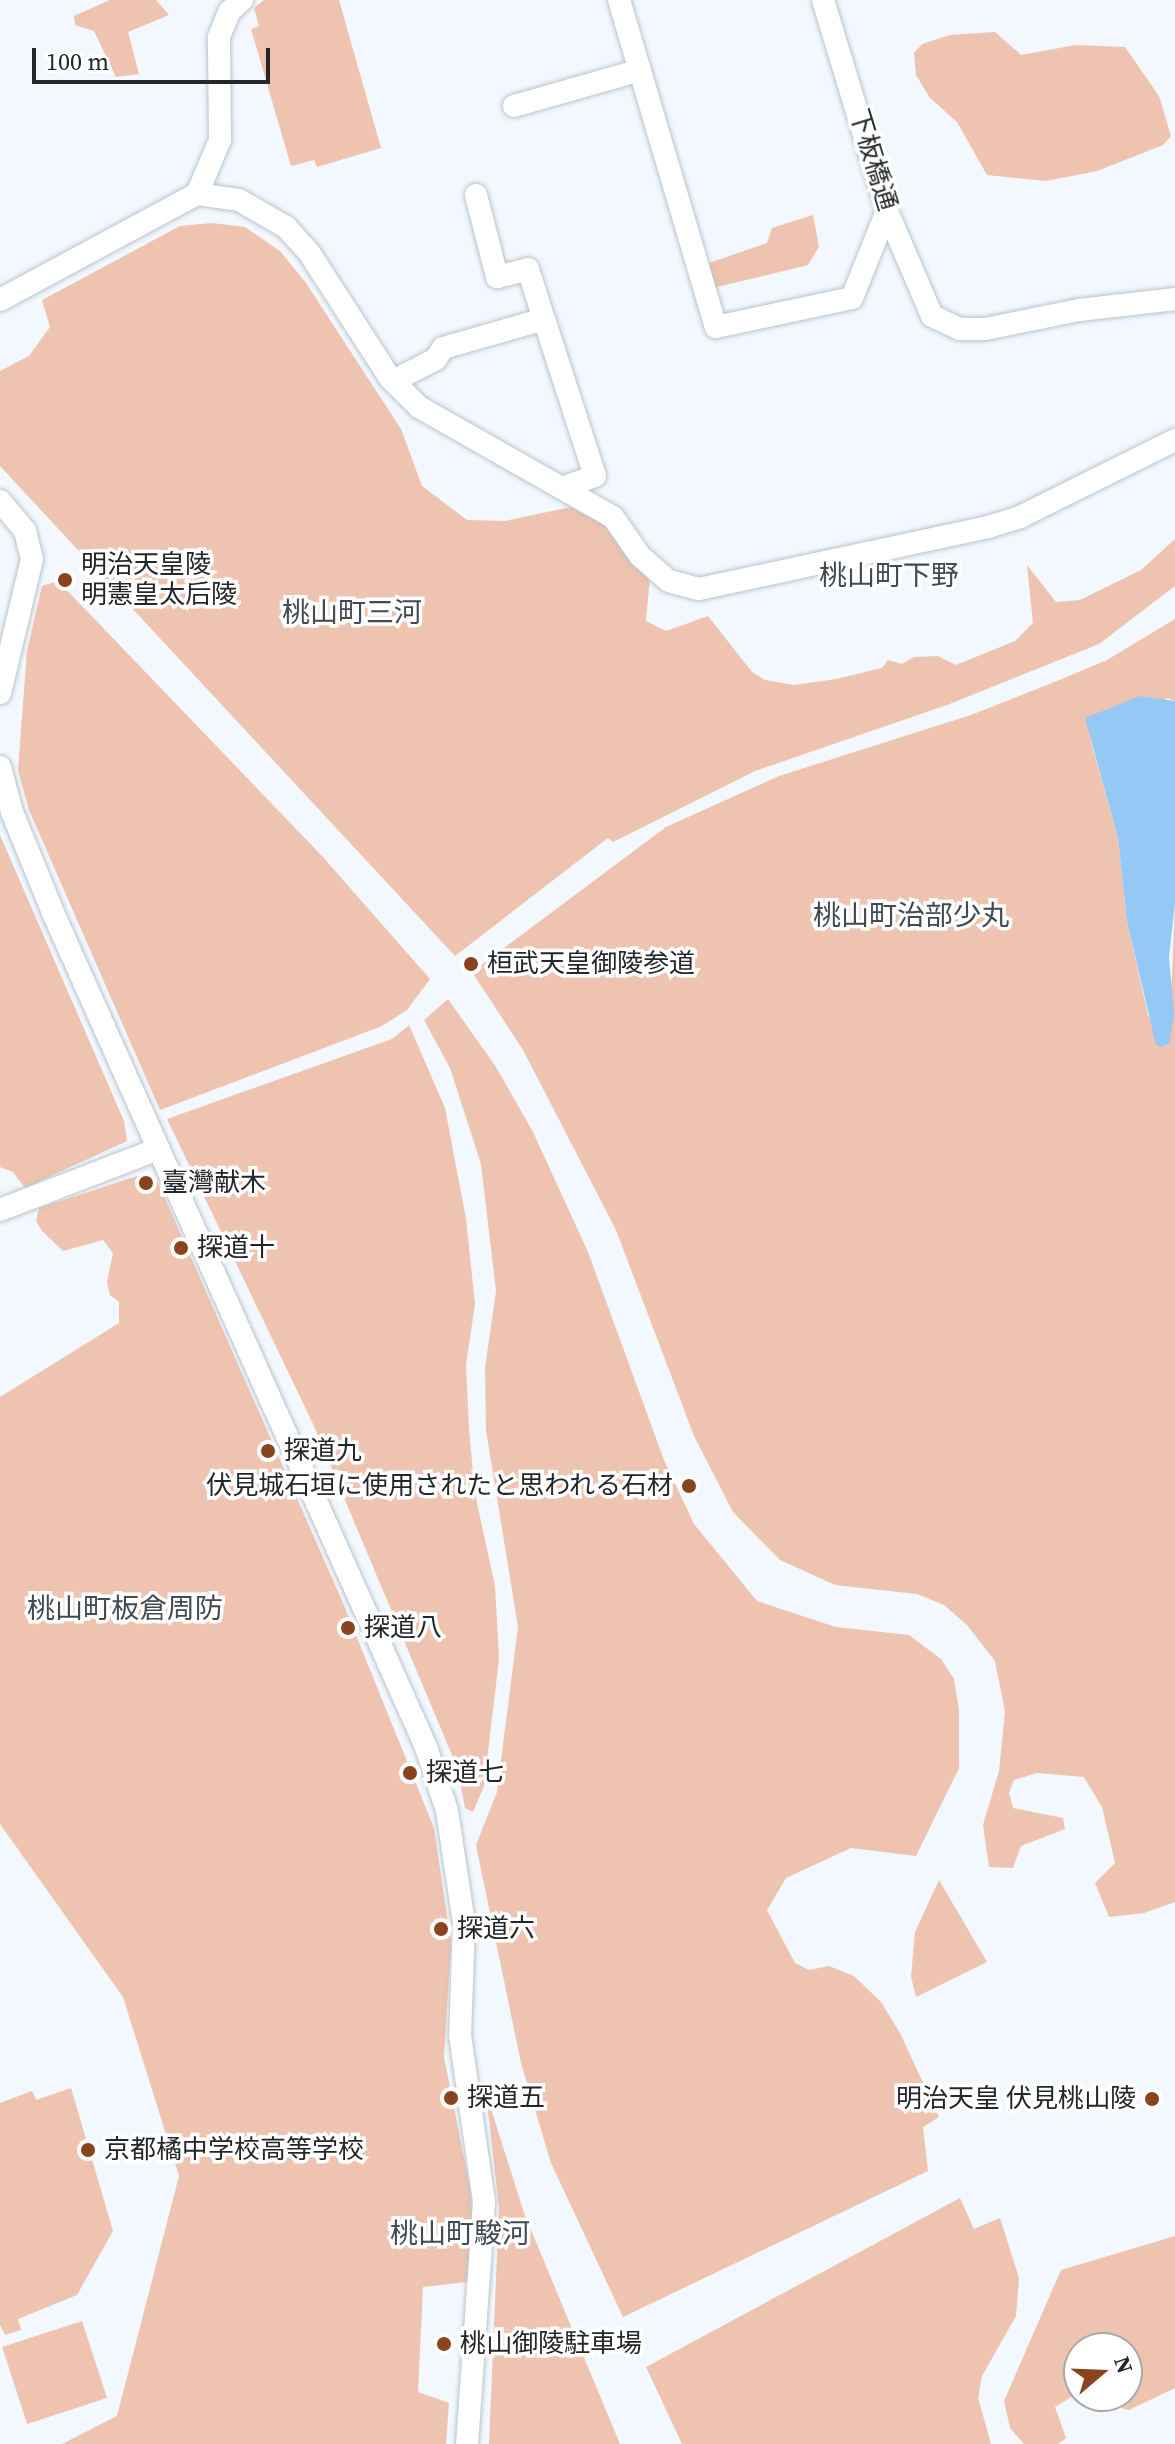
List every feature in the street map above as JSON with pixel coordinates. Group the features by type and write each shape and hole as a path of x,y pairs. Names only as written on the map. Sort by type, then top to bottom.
{"street":[{"path":"0,300 197,194 220,140 219,37 229,12 242,0"},
{"path":"619,0 716,327 852,298 887,211"},
{"name":"下板橋通","path":"823,0 887,211 932,316 960,329 985,329 1079,310 1175,299"},
{"path":"514,106 640,70"},
{"path":"197,194 249,204 293,233 393,381 419,407 613,517 640,556 669,581 699,589 988,527 1020,517 1175,440"},
{"path":"476,195 497,277 528,269 595,476 562,488"},
{"path":"393,381 436,359 443,348 544,319"},
{"path":"0,501 18,521 29,542 31,566 0,693"},
{"path":"0,767 12,812 54,915 426,1747 449,1821 464,1923 460,2035 484,2202 467,2444"},
{"path":"0,1209 158,1149"}],"shaded area":[{"path":"110,0 156,0 169,15 128,32 139,74 116,77 94,31 75,25 74,16"},
{"path":"264,0 339,0 381,148 317,167 314,160 291,166 251,29 259,26 254,8"},
{"path":"995,32 1021,55 1076,45 1125,47 1159,96 1171,136 1163,145 1097,171 1046,181 987,175 957,122 930,98 916,75 914,53 922,44 950,35"},
{"path":"813,215 819,247 808,265 713,288 709,263 767,243 772,228"},
{"path":"212,223 245,227 280,251 306,283 401,429 422,486 467,520 505,521 571,507 601,522 650,576 646,621 666,631 708,616 752,672 765,680 794,685 836,679 882,668 888,660 902,664 914,657 938,656 956,665 1015,641 1033,623 1027,565 1056,602 1080,600 1141,570 1175,539 1175,586 1099,644 947,705 755,771 613,842 608,838 455,956 0,466 0,371 29,356 50,327 42,300 180,226"},
{"path":"58,581 322,856 430,979 407,1010 382,1026 160,1110 29,810 18,770 27,651 42,586"},
{"path":"1175,619 1175,701 1168,698 1090,738 1118,838 1127,922 1148,1015 1169,1044 1175,903 1175,1902 1144,1913 1109,1917 1095,1883 1115,1863 1102,1807 1084,1777 1037,1773 1014,1780 1009,1793 1013,1808 1063,1818 1065,1829 1021,1846 1013,1868 989,1867 983,1825 999,1771 1005,1711 995,1661 967,1625 944,1605 917,1594 835,1585 780,1560 733,1512 694,1436 616,1230 523,1050 472,972 666,827 779,776 971,715 1057,681 1107,660"},
{"path":"0,835 124,1121 127,1141 25,1188 13,1172 0,1167"},
{"path":"448,999 496,1067 533,1132 588,1252 664,1460 694,1524 757,1601 836,1627 909,1635 941,1659 954,1679 959,1710 959,1768 916,1856 851,1848 786,1878 767,1910 795,1963 809,1970 829,1966 854,1976 881,2002 900,2033 939,2117 923,2127 928,2171 623,2317 551,2163 521,2063 476,1845 497,1792 518,1627 486,1430 485,1368 496,1291 481,1164 450,1068 424,1020"},
{"path":"409,1025 445,1108 466,1219 475,1304 466,1365 469,1429 475,1494 495,1586 499,1659 484,1786 473,1812 465,1808 457,1767 314,1426 167,1119 392,1039"},
{"path":"140,1175 157,1180 343,1603 434,1828 451,1943 444,2057 471,2193 474,2262 467,2282 423,2287 418,2392 449,2403 446,2444 62,2444 117,2416 179,2176 123,1997 0,1824 0,1397 119,1323 119,1302 110,1295 107,1282 113,1253 103,1240 63,1251 36,1221 39,1208"},
{"path":"939,1880 987,1962 916,1997 911,1977 915,1932"},
{"path":"71,2088 113,2231 77,2295 18,2319 21,2330 5,2335 0,2325 0,2103 32,2091 36,2100"},
{"path":"486,2093 524,2213 620,2444 489,2444 499,2207"},
{"path":"960,2198 974,2229 1000,2218 1019,2278 1016,2316 982,2376 978,2398 991,2444 682,2444 646,2367"},
{"path":"1175,2236 1175,2388 1143,2403 1143,2332 1063,2332 1063,2402 1055,2407 1066,2438 1058,2444 1024,2444 1010,2428 1004,2401 1061,2270"},
{"path":"82,2321 107,2398 27,2424 2,2347"}],"water":[{"path":"1140,696 1175,701 1175,903 1169,957 1174,1014 1169,1044 1161,1047 1156,1045 1127,922 1118,838 1085,718"}],"place":[{"name":"明治天皇陵 明憲皇太后陵","path":"65,580"},
{"name":"桓武天皇御陵参道","path":"471,964"},
{"name":"臺灣献木","path":"146,1183"},
{"name":"探道十","path":"181,1248"},
{"name":"探道九","path":"268,1451"},
{"name":"伏見城石垣に使用されたと思われる石材","path":"689,1486"},
{"name":"探道八","path":"348,1628"},
{"name":"探道七","path":"410,1773"},
{"name":"探道六","path":"441,1929"},
{"name":"探道五","path":"451,2098"},
{"name":"明治天皇 伏見桃山陵","path":"1152,2099"},
{"name":"京都橘中学校高等学校","path":"88,2150"},
{"name":"桃山御陵駐車場","path":"444,2344"}],"district":[{"name":"桃山町下野","path":"889,575"},
{"name":"桃山町三河","path":"352,612"},
{"name":"桃山町治部少丸","path":"911,915"},
{"name":"桃山町板倉周防","path":"125,1608"},
{"name":"桃山町駿河","path":"460,2233"}]}
